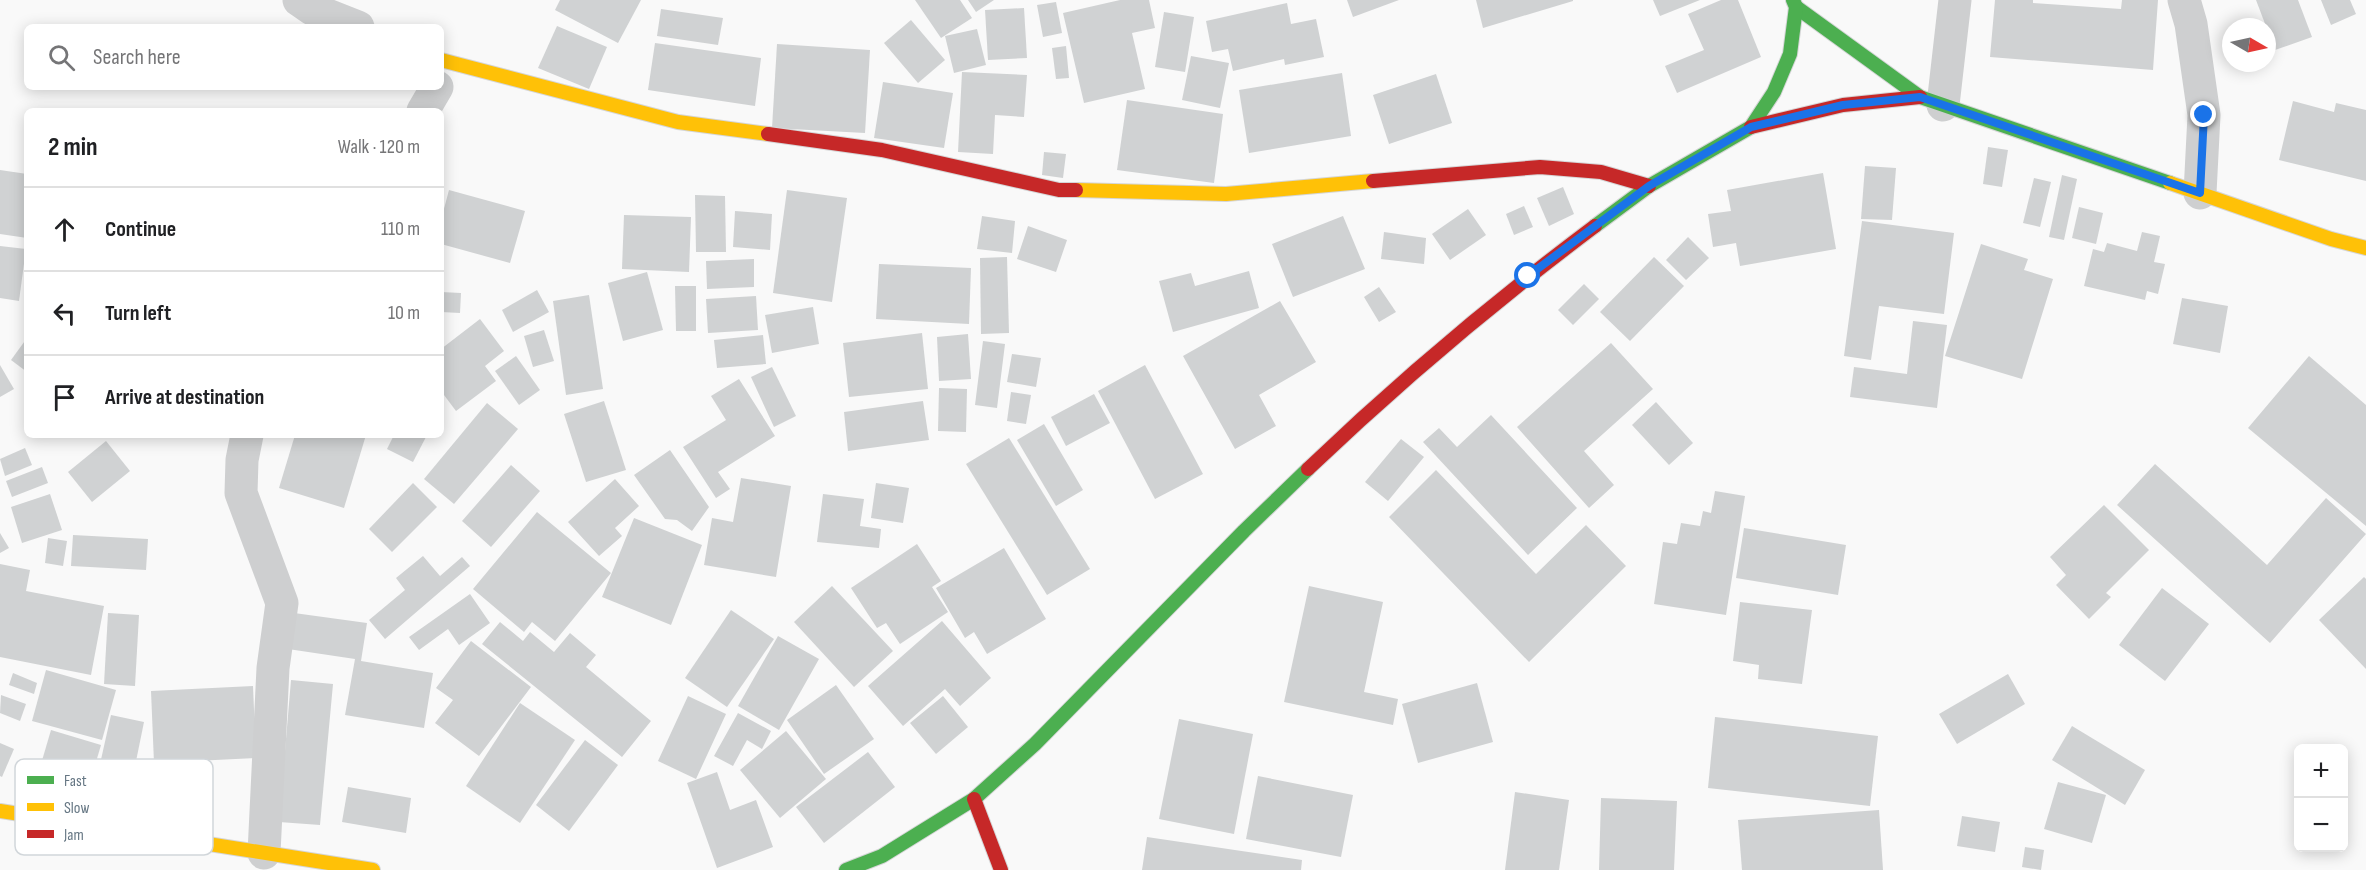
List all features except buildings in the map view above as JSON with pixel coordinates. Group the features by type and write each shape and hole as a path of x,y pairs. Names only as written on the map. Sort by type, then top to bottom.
{"street":[{"path":"299,0 312,9 350,24"},
{"path":"1931,101 1955,0"},
{"path":"2184,0 2192,24 2204,115 2200,193"},
{"path":"1794,3 1931,101 2331,240 2366,248"},
{"path":"1751,127 1774,92 1790,54 1794,3"},
{"path":"444,73 678,122 882,150 1059,190 1226,194 1540,167 1601,172 1649,186"},
{"path":"424,108 434,90"},
{"path":"846,870 882,856 974,799 1035,744 1244,531 1379,401 1528,276 1649,186 1751,127 1843,105 1931,101"},
{"path":"246,438 242,460 241,493 282,603 273,668 264,853"},
{"path":"974,799 1001,870"},
{"path":"0,811 15,815"},
{"path":"213,845 373,870"}],"traffic: fast":[{"path":"1595,226 1649,186 1751,127 1774,92 1790,54 1796,7 1793,0"},
{"path":"1796,7 1920,97 2170,183"},
{"path":"846,870 882,856 974,799 1035,744 1308,469"}],"traffic: slow":[{"path":"444,61 678,122 768,134"},
{"path":"1076,190 1226,194 1373,181"},
{"path":"2170,183 2331,239 2366,248"},
{"path":"0,811 15,813"},
{"path":"213,845 373,870"}],"traffic: jam":[{"path":"1751,127 1843,105 1920,97"},
{"path":"768,134 882,150 1059,190 1076,190"},
{"path":"1373,181 1540,167 1601,172 1649,186"},
{"path":"1308,469 1448,343 1595,226"},
{"path":"974,799 1001,870"}],"route":[{"path":"1528,276 1649,186 1751,127 1843,105 1920,97 2200,193 2204,115"}]}
